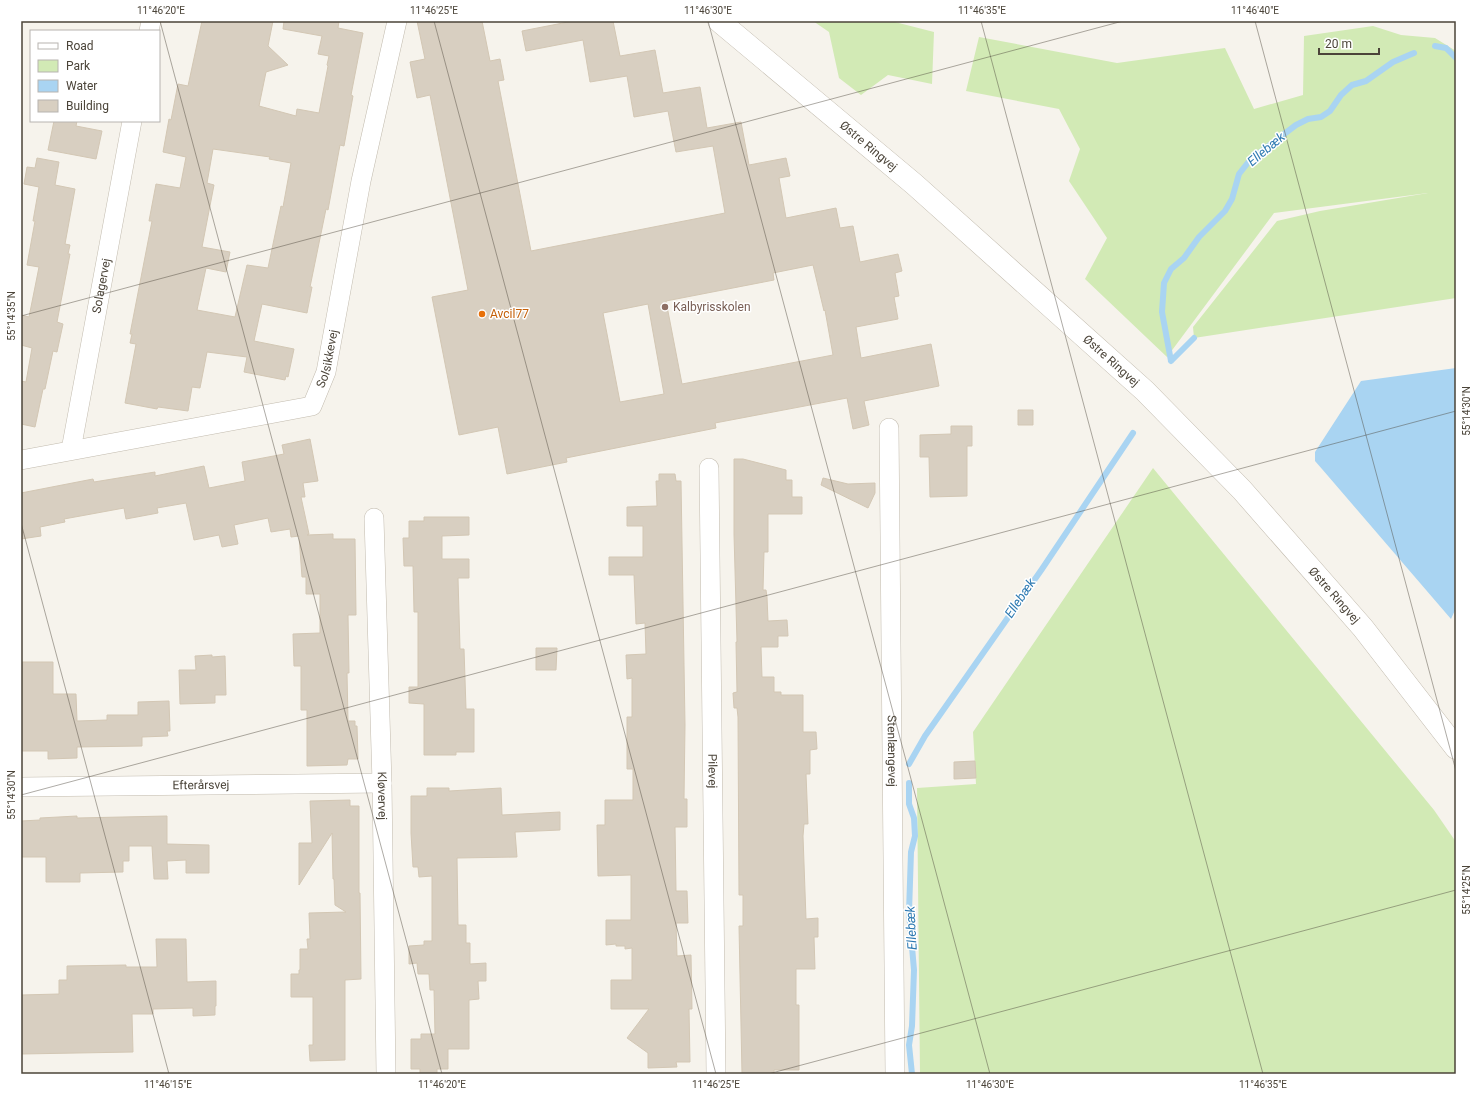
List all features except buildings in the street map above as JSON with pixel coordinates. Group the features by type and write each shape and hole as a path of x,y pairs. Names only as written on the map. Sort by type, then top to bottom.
{"street":[{"name":"Solsikkevej","path":"21,460 312,406 326,372 361,181 397,21"},
{"name":"Østre Ringvej","path":"719,21 914,184 1145,392 1242,490 1358,622 1456,748"},
{"name":"Solagervej","path":"71,450 132,122"},
{"name":"Stenlængevej","path":"889,428 895,1074"},
{"name":"Pilevej","path":"708,468 716,1074"},
{"name":"Kløvervej","path":"374,518 382,783 386,1074"},
{"name":"Efterårsvej","path":"21,787 382,783"}],"green space":[{"path":"813,21 891,21 934,32 932,84 888,75 861,95 839,78 829,32"},
{"path":"1373,26 1401,35 1435,38 1456,51 1456,298 1194,338 1193,327 1277,221 1320,211 1428,193 1274,213 1167,357 1085,279 1107,238 1069,181 1080,149 1059,109 966,91 979,37 1117,63 1225,48 1254,109 1303,95 1304,36"},
{"path":"1153,468 1434,810 1456,842 1456,1074 920,1074 917,788 976,784 973,732"}],"water":[{"path":"1456,368 1456,608 1451,619 1315,461 1315,452 1361,381"}],"waterway":[{"name":"Ellebæk","path":"1435,46 1446,48 1456,58"},
{"name":"Ellebæk","path":"1171,361 1162,312 1164,283 1171,269 1184,258 1199,237 1225,211 1232,199 1239,174 1250,160 1296,125 1308,119 1321,117 1330,111 1341,95 1352,85 1366,81 1393,62 1414,53"},
{"path":"1171,361 1194,338"},
{"name":"Ellebæk","path":"909,764 925,736 1042,569 1133,433"},
{"name":"Ellebæk","path":"909,783 909,804 914,818 915,836 911,852 909,912 914,970 912,1026 909,1045 912,1074"}],"place":[{"name":"Kalbyrisskolen","path":"665,307"},
{"name":"Avcil77","path":"482,314"}]}
